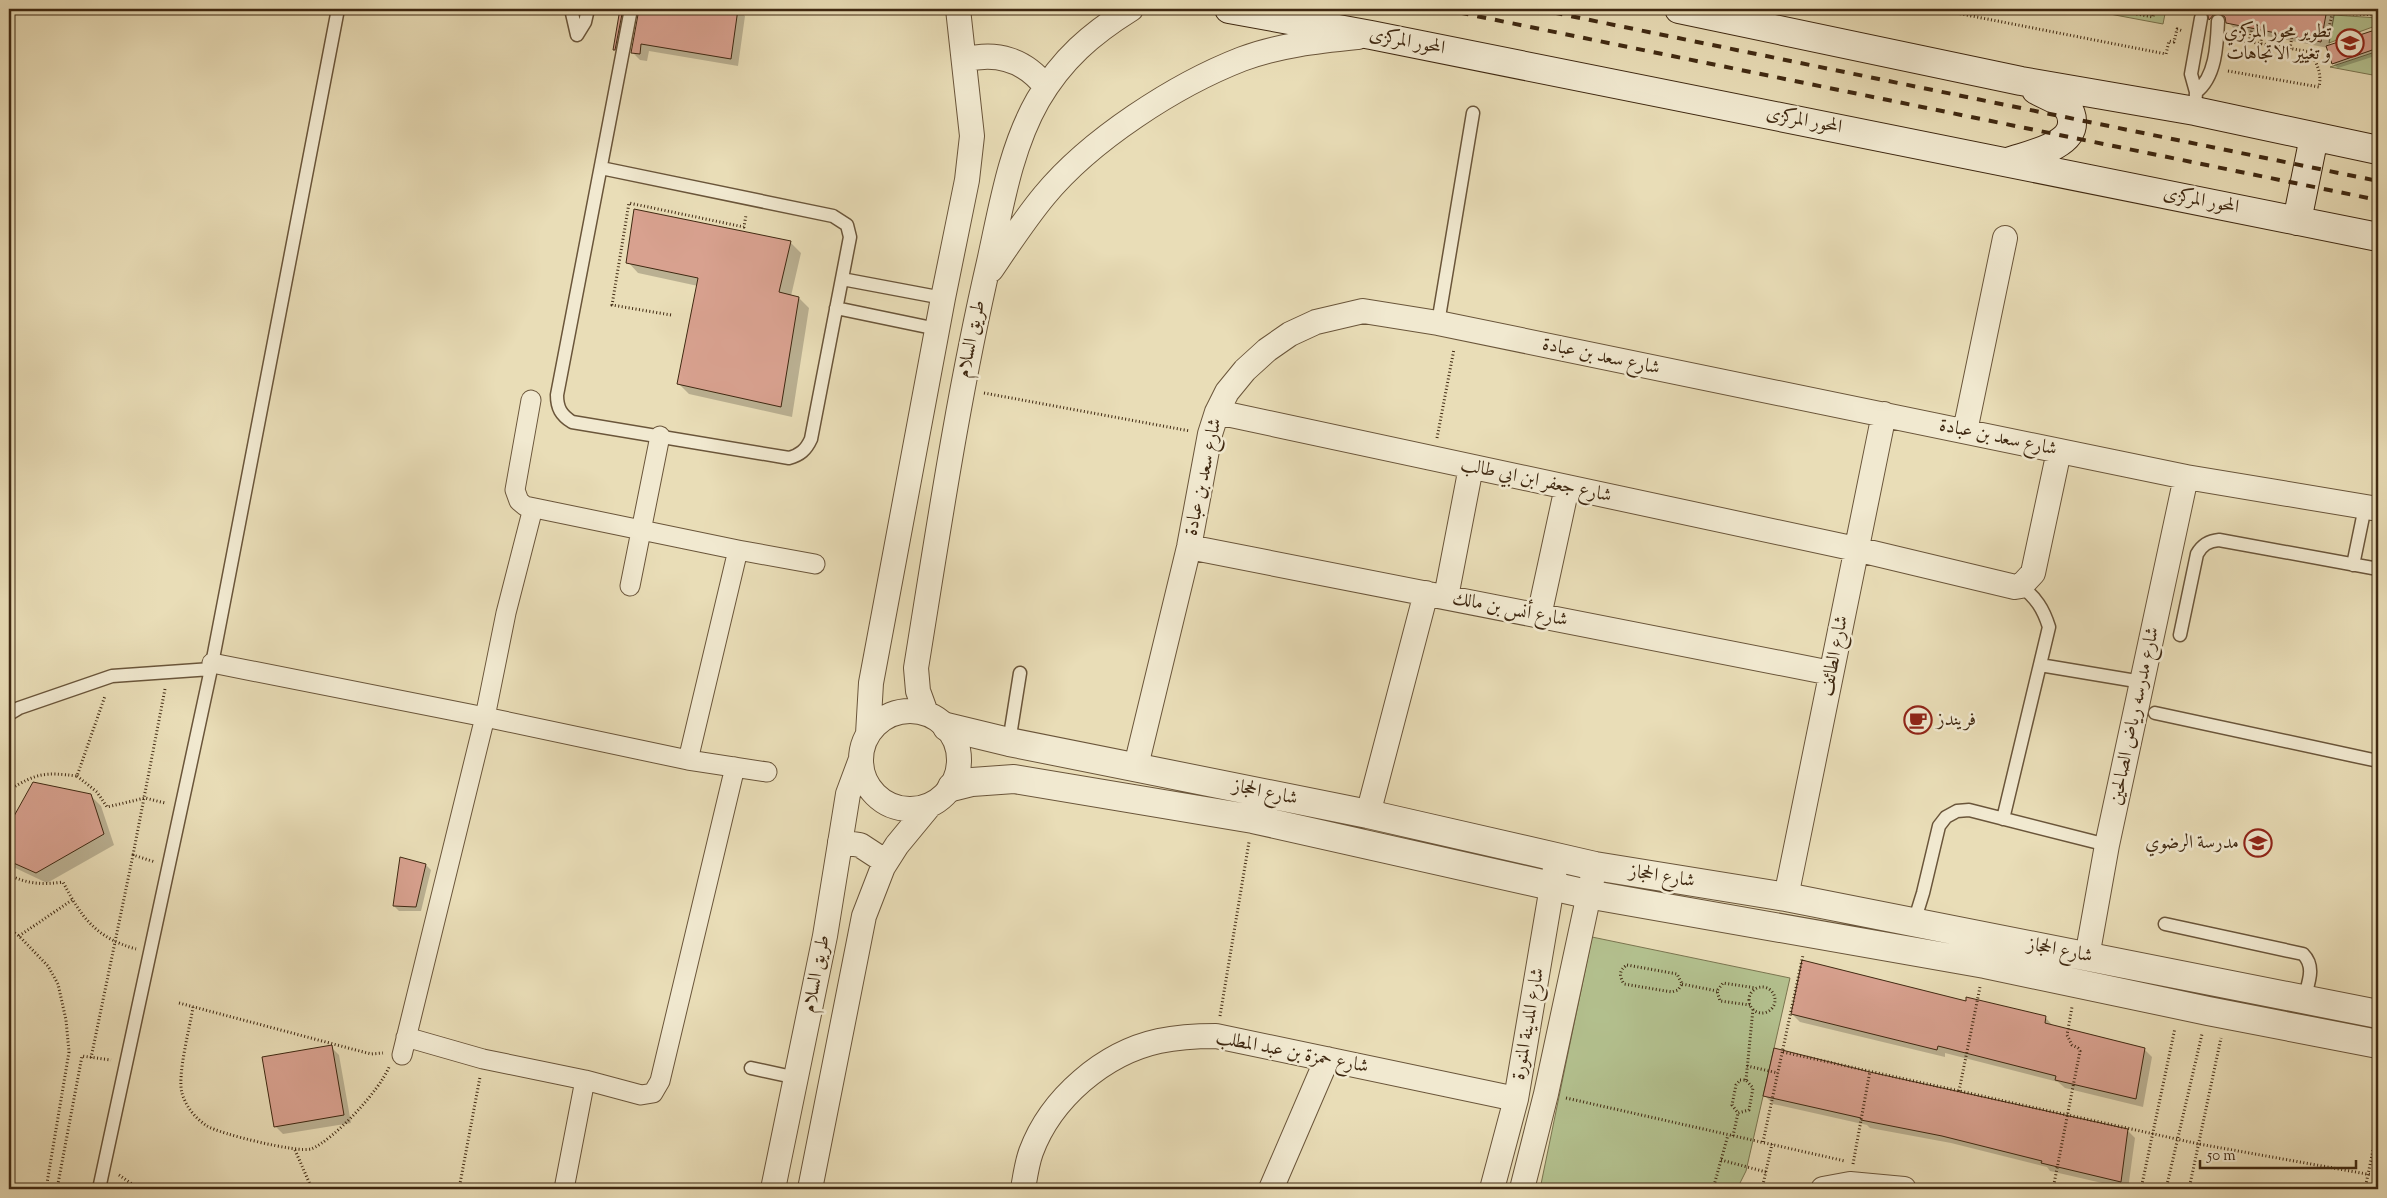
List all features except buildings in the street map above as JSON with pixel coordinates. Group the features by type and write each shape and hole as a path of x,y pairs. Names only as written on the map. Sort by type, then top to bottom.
{"street":[{"name":"طريق السلام","path":"868,734 872,683 937,329 967,180 972,136 958,9"},
{"name":"طريق السلام","path":"937,720 918,691 916,668 962,389 1004,194 1019,145 1031,115 1046,87 1064,63 1085,41 1131,9"},
{"name":"المحور المركزى","path":"1229,9 1371,35 2378,237"},
{"path":"1679,9 2021,81 2196,102 2314,137 2378,150"},
{"path":"985,277 1044,196 1087,155 1140,113 1208,75 1243,59 1301,43 1371,35"},
{"path":"964,60 987,56 1010,59 1030,70 1046,87"},
{"path":"2008,162 2059,144 2069,136 2073,124 2066,107 2021,81"},
{"path":"2297,221 2314,137"},
{"path":"1965,431 2005,238"},
{"name":"شارع سعد بن عبادة","path":"1136,766 1189,547 1213,423 1228,392 1245,370 1267,350 1290,334 1316,322 1363,311 1448,325 2186,477 2371,508"},
{"path":"531,400 515,490 520,500 533,508 641,531 815,564"},
{"name":"شارع الطائف","path":"1786,897 1884,414"},
{"name":"شارع جعفر ابن ابي طالب","path":"1213,423 1433,458 1856,549 2007,586 2021,586"},
{"path":"630,586 660,436"},
{"path":"2021,586 2033,573 2059,451"},
{"path":"1368,814 1436,595 1471,467"},
{"name":"شارع مدرسه رياض الصالحين","path":"2087,957 2107,845 2186,477"},
{"path":"1539,616 1567,487"},
{"path":"533,508 506,612 486,717 401,1048 482,1068 585,1080 645,1096 657,1090 735,767"},
{"name":"شارع أنس بن مالك","path":"1189,547 1831,673"},
{"path":"688,760 738,550"},
{"path":"211,666 486,717 688,760 767,772"},
{"path":"913,710 937,720 955,738 960,763 952,787 930,805 917,808 903,808 890,804 878,796 869,786 863,773 861,759 863,746 868,734 876,724 887,716 913,710"},
{"name":"شارع الحجاز","path":"937,720 1009,742 1368,814 1595,866 1786,897 2378,1014"},
{"name":"طريق السلام","path":"773,1189 825,936 848,794 861,759"},
{"name":"شارع الحجاز","path":"952,787 980,781 1014,780 1253,819 1588,894 1985,964 2217,1013 2378,1044"},
{"name":"طريق السلام","path":"810,1189 864,916 872,891 886,862 912,824 930,805"},
{"path":"840,842 860,845 886,862"},
{"name":"شارع المدينة المنورة","path":"1492,1189 1516,1099 1557,857"},
{"name":"شارع المدينة المنورة","path":"1522,1189 1546,1094 1595,866"},
{"name":"شارع حمزة بن عبد المطلب","path":"1023,1189 1031,1152 1044,1126 1061,1102 1081,1081 1105,1064 1131,1050 1158,1041 1187,1036 1216,1036 1516,1099"},
{"path":"1271,1189 1327,1059"},
{"path":"564,1189 585,1080"},
{"path":"1823,1189 1851,1174 1904,1189"}],"lane":[{"path":"98,1189 211,666 338,9"},
{"path":"572,9 577,35 585,22 588,9"},
{"path":"601,168 833,216 843,221 850,237 811,439 803,451 789,458 572,422 562,414 557,402 601,168 631,9"},
{"path":"2196,102 2191,74 2201,18"},
{"path":"2196,102 2205,86 2211,68 2218,21"},
{"path":"2199,33 2217,36"},
{"path":"1448,325 1473,113"},
{"path":"842,279 943,298"},
{"path":"836,308 937,329"},
{"path":"2353,565 2371,508"},
{"path":"2180,635 2197,554 2204,544 2211,541 2219,540 2378,569"},
{"path":"2002,819 2049,627 2044,610 2034,597 2021,586"},
{"path":"2040,665 2142,682"},
{"path":"9,714 18,708 112,676 168,672 211,666"},
{"path":"1009,742 1020,673"},
{"path":"2155,713 2378,760"},
{"path":"1914,922 1923,893 1938,826 1946,817 1957,811 1969,810 2107,845"},
{"path":"2165,924 2303,954 2310,963 2311,969 2304,999"},
{"path":"751,1068 797,1078"}],"path":[{"path":"1936,9 2166,54 2169,41 2174,42 2176,29 2199,33"},
{"path":"2110,9 2154,17 2155,9"},
{"path":"2327,38 2332,11 2378,15"},
{"path":"2237,40 2240,25"},
{"path":"2249,42 2252,28"},
{"path":"2260,44 2264,30"},
{"path":"2273,46 2276,32"},
{"path":"2211,68 2319,87 2320,69 2311,52 2217,36"},
{"path":"2290,49 2292,36"},
{"path":"671,315 612,305 629,203 744,226 750,199"},
{"path":"1433,458 1448,325"},
{"path":"962,389 1213,423"},
{"path":"91,1058 116,944 168,672"},
{"path":"77,776 112,676"},
{"path":"9,790 32,776 49,773 77,776 97,792 107,807 144,798 180,807"},
{"path":"1216,1036 1253,819"},
{"path":"133,855 168,866"},
{"path":"9,875 23,882 43,885 63,882 72,900 100,934 116,944 150,952"},
{"path":"20,936 72,900"},
{"path":"9,929 20,936 48,966 58,984 66,1020 69,1052 46,1189"},
{"path":"1763,1142 1807,932"},
{"path":"1959,1091 1985,964"},
{"path":"1627,965 1677,974 1681,978 1682,984 1678,990 1672,992 1662,991 1624,984 1620,974 1622,968 1627,965"},
{"path":"1717,991 1723,983 1756,988 1761,987 1770,990 1775,1000 1774,1005 1767,1012 1757,1012 1752,1009"},
{"path":"1682,984 1717,991"},
{"path":"2053,1189 2080,1051 2072,1045 2067,1035 2077,984"},
{"path":"1738,1113 1750,1110 1753,1088 1746,1080 1752,1009 1750,996 1756,988"},
{"path":"1717,991 1720,1001 1750,1005"},
{"path":"178,1003 371,1054 401,1048"},
{"path":"2141,1189 2179,1005"},
{"path":"193,1007 181,1074 181,1092 191,1111 199,1120 219,1132 295,1150 309,1149 321,1143 349,1119 385,1078 401,1048"},
{"path":"2166,1189 2178,1140 2217,1013"},
{"path":"2189,1189 2198,1144 2217,1013"},
{"path":"1783,1052 2178,1140 2378,1176"},
{"path":"57,1189 82,1056 126,1062"},
{"path":"1747,1066 1779,1072"},
{"path":"472,1074 482,1068"},
{"path":"459,1189 482,1068"},
{"path":"1546,1094 1772,1144 1851,1174 1870,1071"},
{"path":"1733,1136 1738,1113 1732,1105 1736,1085 1740,1080 1746,1080"},
{"path":"2365,1189 2378,1126"},
{"path":"1713,1189 1728,1134"},
{"path":"1762,1189 1772,1144"},
{"path":"295,1150 312,1189"},
{"path":"1721,1160 1766,1172"},
{"path":"104,1164 139,1189"}],"green space":[{"path":"2083,9 2166,9 2163,24"},
{"path":"2378,9 2378,12 2337,10"},
{"path":"2334,15 2378,18 2378,25 2329,43"},
{"path":"2378,51 2378,76 2330,67"},
{"path":"1592,937 1790,978 1746,1171 1737,1189 1540,1189"}],"railway":[{"path":"1442,9 2378,200"},
{"path":"1536,9 2378,181"}],"place":[{"name":"تطوير محور المركزي و تغيير الاتجاهات","path":"2350,43"},
{"name":"فريندز","path":"1918,720"},
{"name":"مدرسة الرضوي","path":"2258,843"}]}
